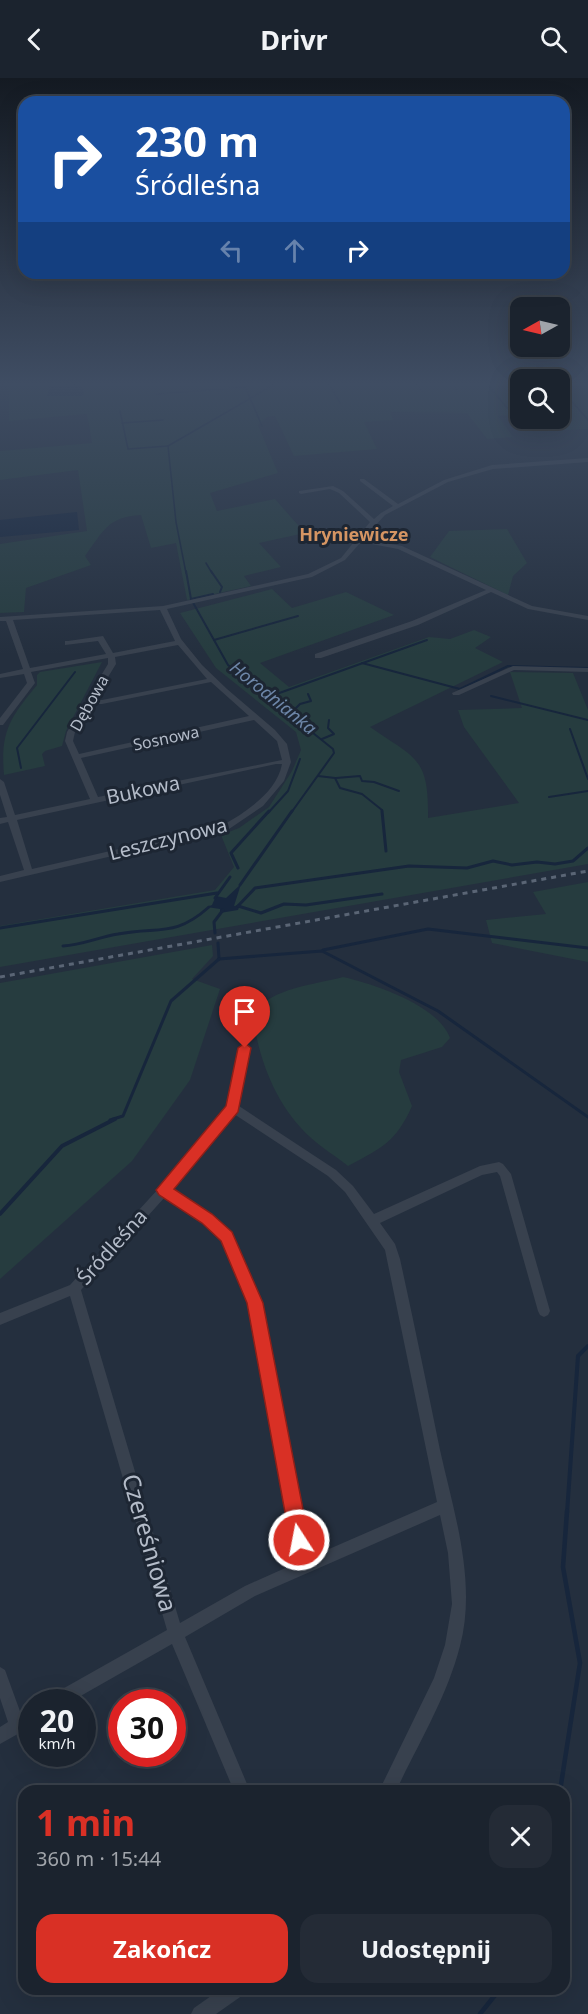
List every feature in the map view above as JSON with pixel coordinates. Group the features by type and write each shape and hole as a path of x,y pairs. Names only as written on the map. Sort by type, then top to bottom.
{"street":[{"path":"0,723 32,683 4,619 163,608 322,572 343,559 374,522 397,506 446,481 466,474"},
{"path":"362,480 397,506"},
{"path":"301,492 331,486 341,492 374,522"},
{"path":"359,540 391,543 541,611 588,618"},
{"path":"318,656 415,624 491,590"},
{"path":"163,608 181,642 201,671 283,743 287,762"},
{"name":"Dębowa","path":"68,643 100,638 111,656 112,664 71,732 69,741 95,800"},
{"path":"0,676 181,642"},
{"path":"456,693 513,668 588,670"},
{"path":"90,702 102,702 211,680"},
{"name":"Sosnowa","path":"75,757 256,717"},
{"name":"Bukowa","path":"0,821 287,762"},
{"name":"Leszczynowa","path":"0,879 226,827 254,810 263,801 280,780 287,762"},
{"path":"0,782 29,872"},
{"name":"Śródleśna","path":"0,1318 74,1289 164,1190 233,1108 245,1048"},
{"path":"233,1108 332,1173 349,1189 391,1248 394,1259 446,1504 455,1552 459,1604 453,1645 441,1681 390,1785"},
{"path":"371,1221 480,1171 500,1167 505,1174 544,1311"},
{"path":"164,1190 207,1218 227,1237 255,1303 299,1540 309,1564"},
{"name":"Czereśniowa","path":"74,1289 176,1634 239,1785"},
{"path":"79,1689 250,1591 446,1504"},
{"path":"0,1675 18,1710"},
{"path":"0,1736 18,1725"},
{"path":"201,2014 228,1995"}],"green space":[{"path":"0,474 44,474 0,480"},
{"path":"79,474 273,474 210,493 217,511 275,499 305,533 259,543 281,567 244,576 251,586 187,600 176,543 151,548 141,515 130,516 114,522 102,532 85,556 91,565 26,588 24,612 0,613 0,544 87,531"},
{"path":"507,529 527,563 513,576 508,595 430,557 449,531"},
{"path":"272,589 292,608 346,592 394,615 260,663 289,687 429,637 450,639 474,630 491,637 475,648 503,662 370,727 399,746 417,762 426,783 428,818 519,803 464,727 458,710 522,708 510,672 573,673 588,710 588,864 0,967 0,926 215,890 234,867 221,835 239,828 269,807 292,771 301,750 296,732 216,668 180,613"},
{"path":"102,662 66,731 62,746 42,754 45,766 4,775 4,746 9,725 20,706 37,685 37,675 40,672"},
{"path":"588,882 588,962 492,943 486,920 546,914 533,892"},
{"path":"212,945 213,956 192,979 220,989 190,1080 132,1161 0,1279 0,983"},
{"path":"343,977 387,991 419,1006 443,1026 450,1038 442,1047 401,1060 399,1072 412,1106 406,1118 387,1143 348,1166 306,1133 282,1103 263,1061 252,1014 260,1005 281,993"}],"water":[{"path":"77,512 79,530 0,537 0,520"},
{"path":"241,884 234,906 240,905 238,910 220,913 220,909 207,907 212,905 216,896 226,898"}],"waterway":[{"name":"Horodnianka","path":"171,474 176,522 186,573"},
{"path":"206,563 212,573"},
{"name":"Horodnianka","path":"186,571 191,599"},
{"path":"211,571 222,587 220,592"},
{"path":"191,599 213,594"},
{"name":"Horodnianka","path":"191,599 228,665 333,749 334,753 291,813"},
{"path":"214,640 298,616"},
{"path":"363,663 427,640"},
{"path":"271,696 363,663"},
{"path":"363,663 460,689 508,666 588,668"},
{"path":"21,768 17,748 75,672"},
{"path":"291,713 300,704 311,701 308,694"},
{"path":"491,696 588,720"},
{"path":"322,739 334,734 328,728 329,720"},
{"path":"570,729 588,779"},
{"path":"268,813 288,791 300,759"},
{"path":"318,776 335,778 340,788 362,794 382,811"},
{"path":"336,778 360,776 362,781 374,782 399,791"},
{"path":"549,797 588,791"},
{"path":"238,868 231,853 269,811"},
{"name":"Horodnianka","path":"240,885 292,811"},
{"path":"382,811 386,851"},
{"path":"382,894 306,905 284,904 261,913 238,906 255,888 409,866 467,868 493,861 512,865 537,862 555,864 573,861 588,848"},
{"path":"215,898 230,877"},
{"path":"0,928 217,893"},
{"path":"63,946 118,934 176,927 197,917 209,907"},
{"name":"Horodnianka","path":"215,933 214,922 223,910"},
{"path":"323,950 428,929 588,948"},
{"name":"Horodnianka","path":"218,943 219,959"},
{"path":"219,959 322,951 438,1011 588,1117"},
{"name":"Horodnianka","path":"110,1120 123,1116 171,1001 219,959"},
{"name":"Horodnianka","path":"0,1214 62,1146 115,1119"},
{"path":"567,1513 578,1356 588,1346"},
{"path":"561,1785 580,1663 563,1567 567,1511"},
{"path":"480,2014 495,1995"}],"railway":[{"path":"0,977 588,871"}],"district":[{"name":"Hryniewicze","path":"354,535"}],"route":[{"path":"245,1048 233,1108 164,1190 207,1218 227,1237 255,1303 299,1540"}]}
